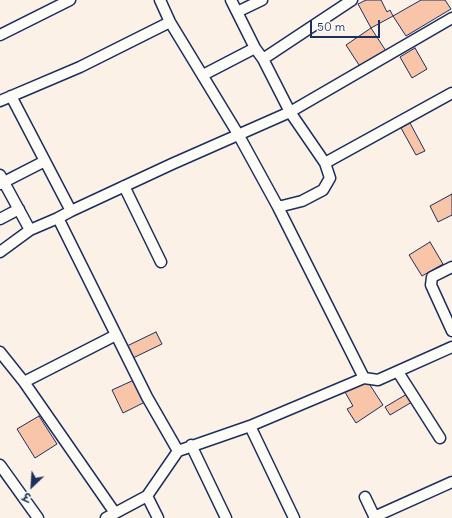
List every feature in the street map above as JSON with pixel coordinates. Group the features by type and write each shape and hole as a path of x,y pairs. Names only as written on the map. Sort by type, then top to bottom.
{"street":[{"path":"0,35 70,0"},
{"path":"160,0 170,22 238,134 278,207 364,378"},
{"path":"231,0 290,112 325,163 330,178 323,190 302,201 278,207"},
{"path":"237,12 262,0"},
{"path":"263,59 352,0"},
{"path":"0,252 30,230 238,134 290,112 452,18"},
{"path":"0,101 80,68 170,22"},
{"path":"203,75 255,48"},
{"path":"325,163 452,93"},
{"path":"11,96 71,211"},
{"path":"30,230 1,180 45,161"},
{"path":"124,186 160,262"},
{"path":"0,219 19,209"},
{"path":"58,218 147,397 178,451"},
{"path":"452,268 432,277 431,285 452,331"},
{"path":"24,382 116,335"},
{"path":"0,352 24,382 110,516 148,496 178,451 250,426 364,378 378,380 452,347"},
{"path":"398,372 440,438"},
{"path":"250,426 294,518"},
{"path":"191,446 226,518"},
{"path":"0,465 38,518"},
{"path":"365,497 374,518 452,482"},
{"path":"148,496 158,518"}],"building":[{"path":"366,0 381,0 387,12 390,10 393,16 371,28 358,4"},
{"path":"421,0 445,0 451,9 406,36 393,16"},
{"path":"371,28 386,51 361,68 346,45"},
{"path":"415,48 427,69 412,78 400,57"},
{"path":"410,123 425,151 416,155 401,128"},
{"path":"452,194 452,215 438,222 430,206"},
{"path":"430,242 443,264 422,276 409,255"},
{"path":"156,332 162,344 133,358 127,346"},
{"path":"134,380 145,402 123,413 112,390"},
{"path":"368,382 383,405 356,423 347,409 353,406 345,392"},
{"path":"407,394 412,402 390,415 385,407"},
{"path":"39,416 57,444 35,458 17,429"}]}
